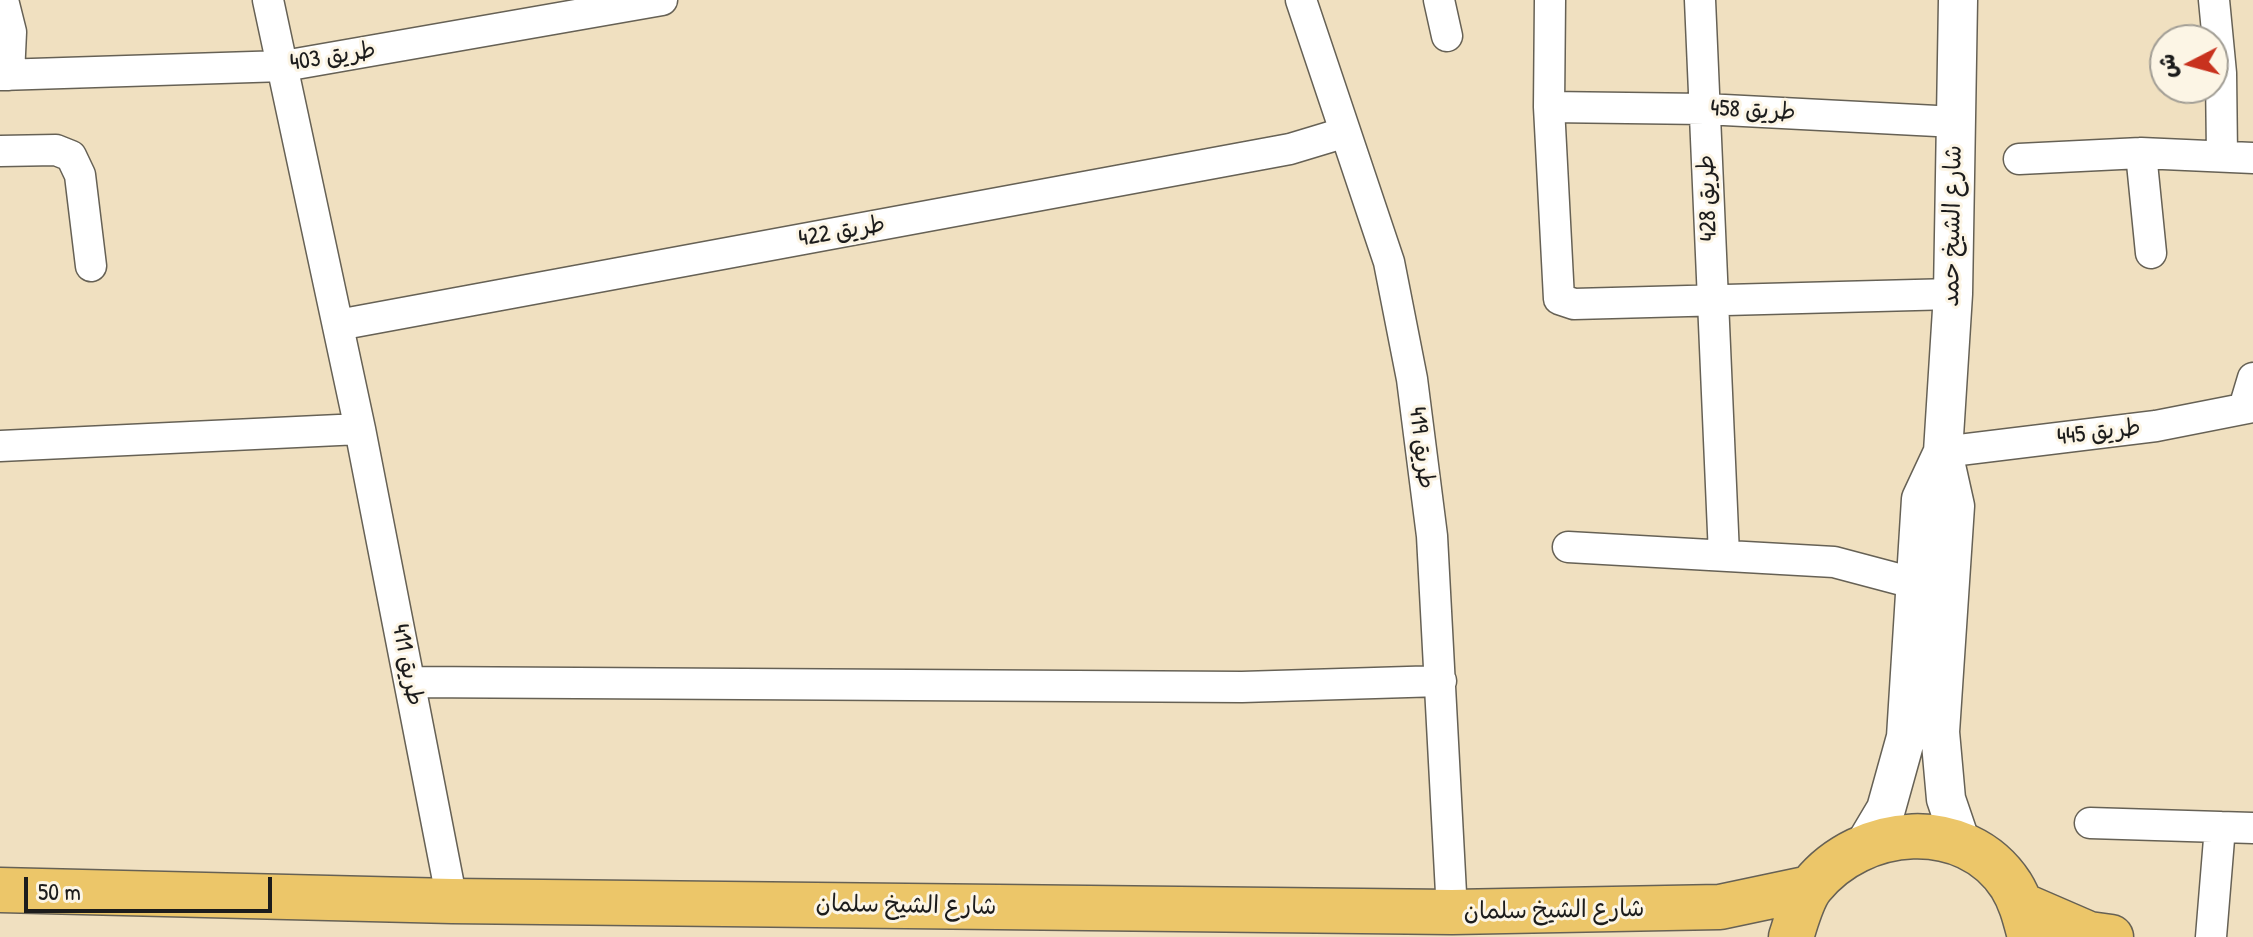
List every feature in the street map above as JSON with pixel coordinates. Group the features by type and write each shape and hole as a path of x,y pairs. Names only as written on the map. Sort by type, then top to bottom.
{"main road":[{"path":"1791,937 1810,888 1827,871 1864,846 1896,836 1919,836 1939,838 1962,846 2009,882 2026,921 2111,937"},
{"name":"شارع الشيخ سلمان","path":"0,890 452,901 1452,912 1720,907 1810,888"}],"street":[{"path":"3,0 11,32 4,75"},
{"name":"طريق 411","path":"268,0 360,429 452,901"},
{"name":"طريق 403","path":"4,75 284,66 662,0"},
{"name":"طريق 419","path":"1301,0 1343,133 1389,262 1412,379 1432,536 1452,912"},
{"path":"1439,0 1447,36"},
{"path":"1550,0 1549,107 1559,299 1574,304 1953,294"},
{"name":"طريق 428","path":"1700,0 1710,301 1724,555"},
{"name":"شارع الشيخ حمد","path":"1958,0 1953,294 1943,452 1955,506 1940,732 1946,799 1962,846"},
{"path":"2214,0 2221,73 2222,155"},
{"name":"طريق 458","path":"1549,107 1705,109 1956,122"},
{"name":"طريق 422","path":"338,325 1290,149 1343,133"},
{"path":"0,151 56,150 71,156 80,175 91,266"},
{"path":"2141,153 2151,253"},
{"path":"2019,159 2141,153 2253,158"},
{"path":"2249,408 2253,378"},
{"name":"طريق 445","path":"1943,452 2156,426 2249,408"},
{"path":"0,446 360,429"},
{"name":"شارع الشيخ حمد","path":"1864,846 1886,809 1906,737 1921,499 1932,469 1943,452"},
{"path":"1568,547 1834,562 1917,584 1947,625"},
{"path":"411,682 1242,687 1441,681"},
{"path":"2090,823 2253,828"},
{"path":"2211,937 2220,827"}]}
